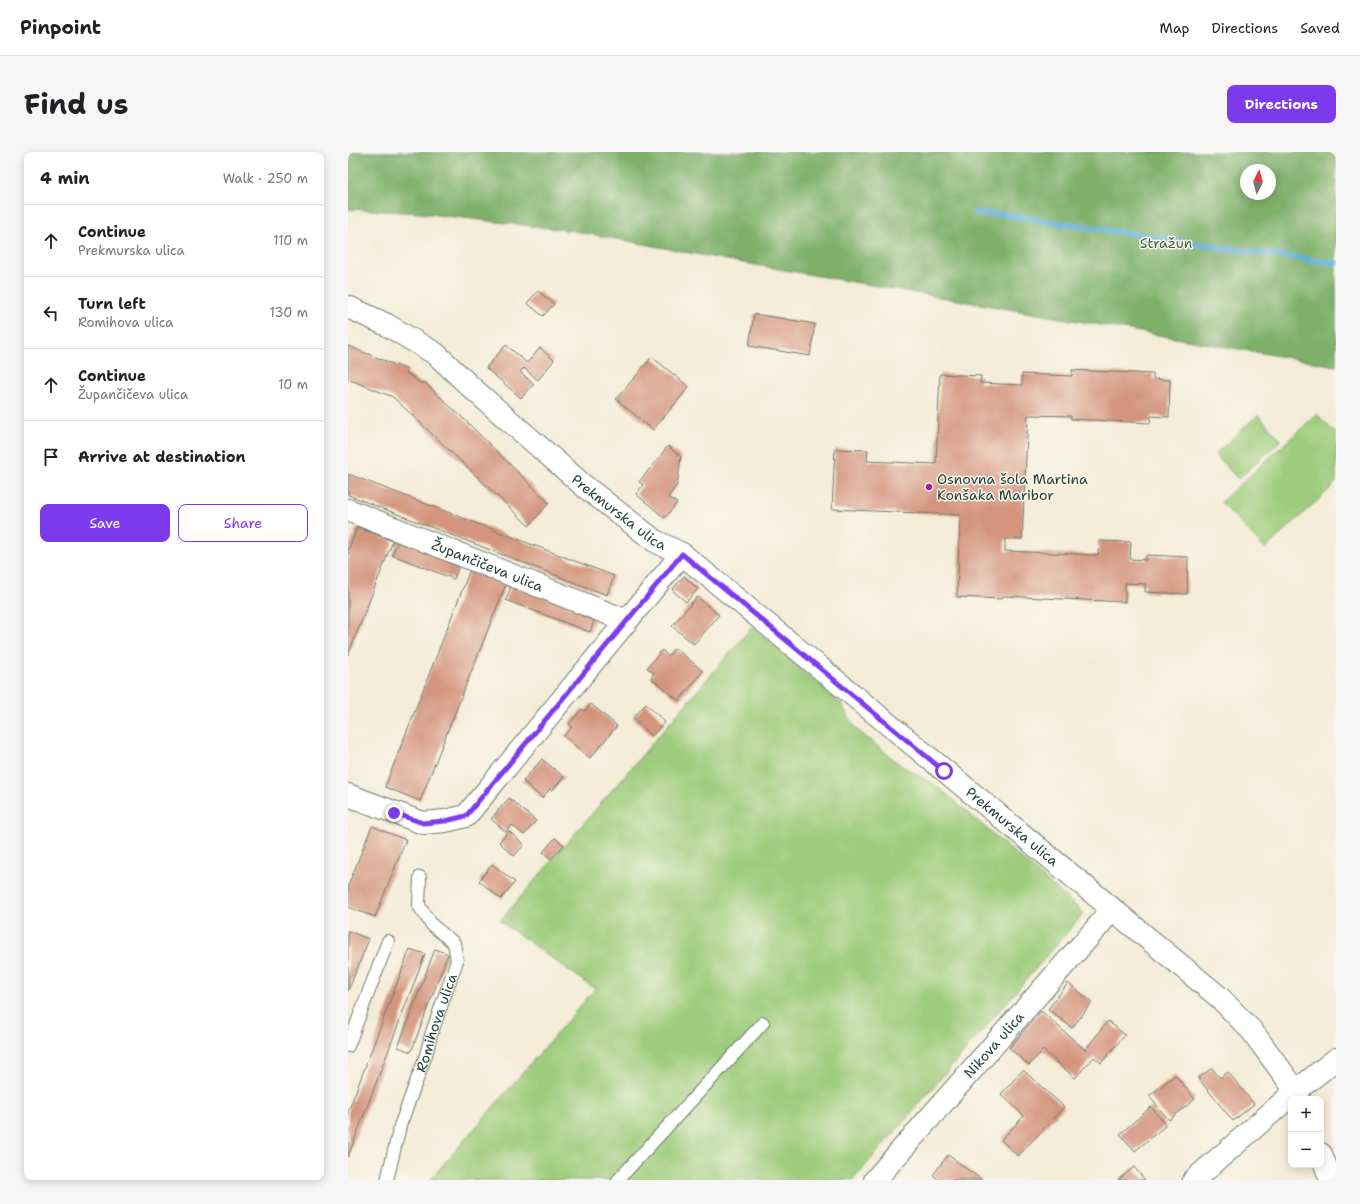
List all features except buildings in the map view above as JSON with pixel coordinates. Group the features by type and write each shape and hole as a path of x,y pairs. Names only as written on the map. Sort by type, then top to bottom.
{"street":[{"name":"Prekmurska ulica","path":"348,307 387,325 436,354 472,388 584,486 655,541 682,554 1219,997 1252,1031 1297,1095"},
{"name":"Župančičeva ulica","path":"348,510 627,621"},
{"path":"348,795 423,823 445,821 466,816 682,554"},
{"name":"Nikova ulica","path":"875,1180 1100,924 1111,908"},
{"path":"1194,1180 1297,1095 1336,1058"},
{"path":"1324,1162 1331,1180"}],"lane":[{"name":"Romihova ulica","path":"387,1180 400,1126 426,1055 431,1035 457,961 454,943 432,925 419,906 420,877"},
{"path":"348,1046 388,941"},
{"path":"618,1180 763,1023"}],"green space":[{"name":"Stražun","path":"348,152 1336,152 1336,366 738,262 574,231 420,213 348,209"},
{"path":"1317,414 1336,434 1336,483 1265,549 1221,502"},
{"path":"1258,415 1281,440 1238,479 1215,454"},
{"path":"752,627 841,704 856,729 902,766 937,786 1084,913 853,1180 622,1180 616,1175 611,1180 430,1180 595,989 500,921"}],"waterway":[{"path":"975,213 1007,215 1252,252 1336,263"}],"place":[{"name":"Osnovna šola Martina Konšaka Maribor","path":"929,487"}],"route":[{"path":"394,813 423,823 445,821 466,816 682,554 944,771"}]}
